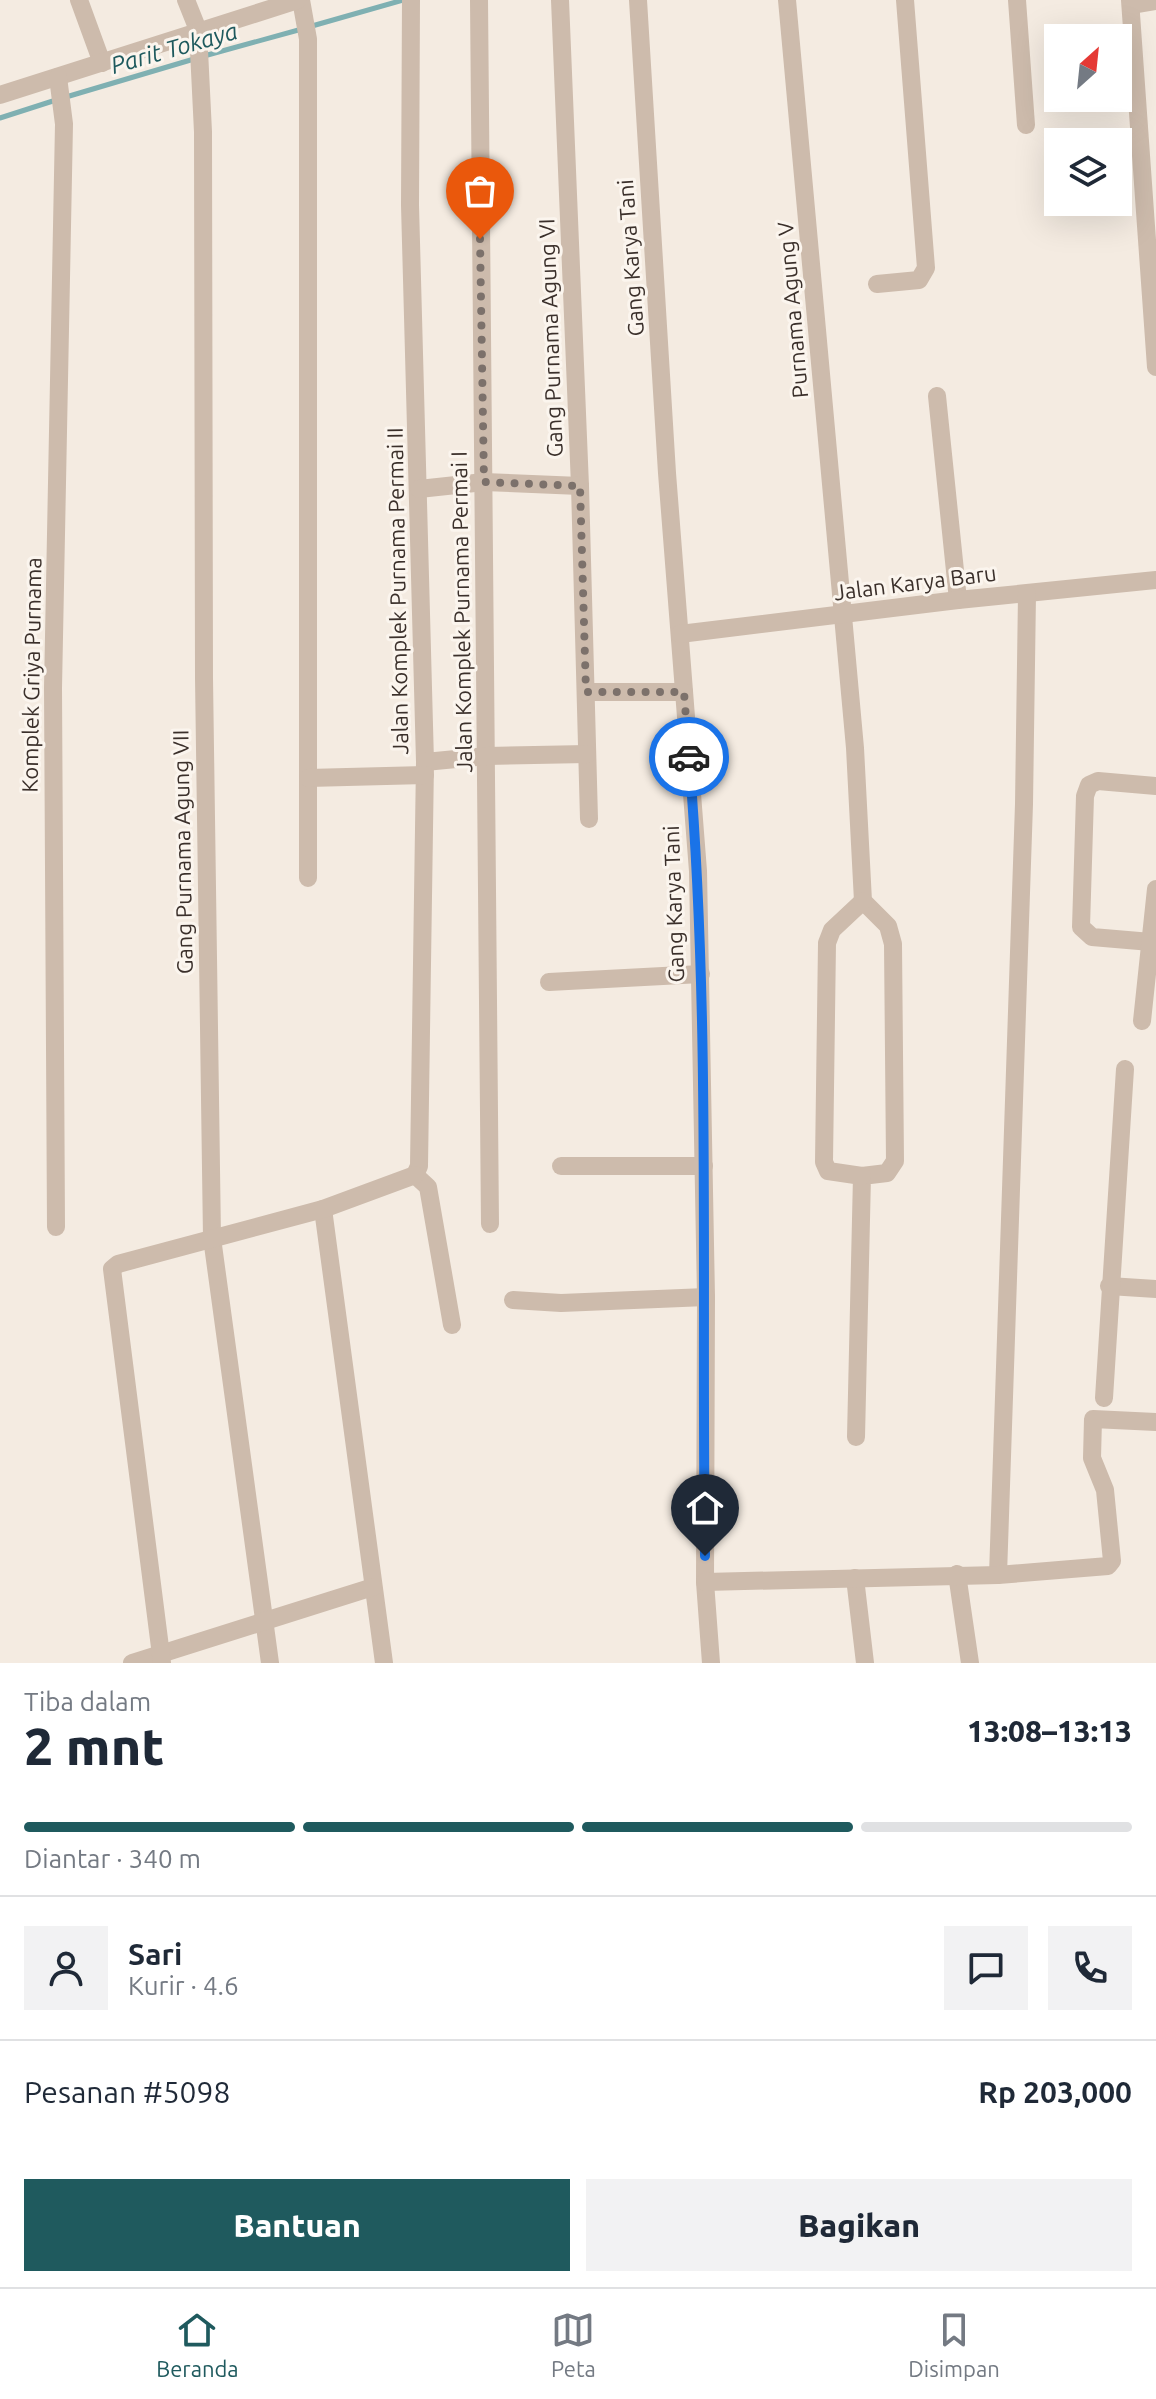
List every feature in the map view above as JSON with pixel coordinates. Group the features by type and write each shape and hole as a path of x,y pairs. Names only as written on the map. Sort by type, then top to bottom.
{"street":[{"path":"79,0 102,63"},
{"path":"186,0 199,38"},
{"name":"Jalan Komplek Purnama Permai I","path":"479,0 490,1224"},
{"name":"Gang Purnama Agung VI","path":"560,0 580,486 589,819"},
{"name":"Gang Karya Tani","path":"638,0 698,871 706,1297 705,1582 711,1663"},
{"name":"Purnama Agung V","path":"787,0 855,748 863,901"},
{"path":"877,284 919,280 926,268 905,0"},
{"path":"1017,0 1026,125"},
{"path":"1156,1 1130,3 1156,367"},
{"name":"Jalan Komplek Purnama Permai II","path":"411,2 410,205 425,769 419,1166 415,1175"},
{"path":"0,95 59,83 102,63 199,38 298,3 308,39 308,878"},
{"name":"Gang Purnama Agung VII","path":"199,38 212,1238 270,1663"},
{"name":"Komplek Griya Purnama","path":"56,1227 53,688 64,124 59,83"},
{"path":"937,396 958,600"},
{"path":"419,489 484,482 580,486"},
{"name":"Jalan Karya Baru","path":"680,634 958,600 1156,580"},
{"path":"998,1575 1023,834 1027,594"},
{"path":"586,692 684,692"},
{"path":"308,778 425,769 487,756 587,754"},
{"path":"1152,952 1092,937 1081,927 1085,796 1089,785 1098,781 1156,786"},
{"path":"1142,1021 1152,952 1156,889"},
{"path":"863,901 888,926 892,935 895,1161 887,1173 862,1176 828,1171 824,1162 827,943 832,930 863,901"},
{"path":"549,982 701,974"},
{"path":"1104,1398 1125,1069"},
{"path":"561,1166 704,1166"},
{"path":"162,1659 110,1272 118,1264 323,1209 415,1175 428,1187 452,1325"},
{"path":"856,1437 862,1176"},
{"path":"323,1209 384,1663"},
{"path":"1109,1286 1156,1289"},
{"path":"513,1300 561,1303 706,1297"},
{"path":"705,1582 998,1575 1077,1571 1110,1564 1107,1503 1092,1458 1093,1419 1156,1422"},
{"path":"957,1574 970,1663"},
{"path":"855,1578 865,1663"},
{"path":"132,1663 162,1659 265,1620 373,1587"}],"waterway":[{"name":"Parit Tokaya","path":"312,26 403,0"},
{"name":"Parit Tokaya","path":"204,56 302,29"},
{"name":"Parit Tokaya","path":"66,97 194,59"},
{"name":"Parit Tokaya","path":"0,118 56,100"}],"way so far":[{"path":"480,239 484,482 580,486 586,692 684,692 689,757"}],"route":[{"path":"689,757 700,931 706,1297 703,1450 705,1556"}]}
